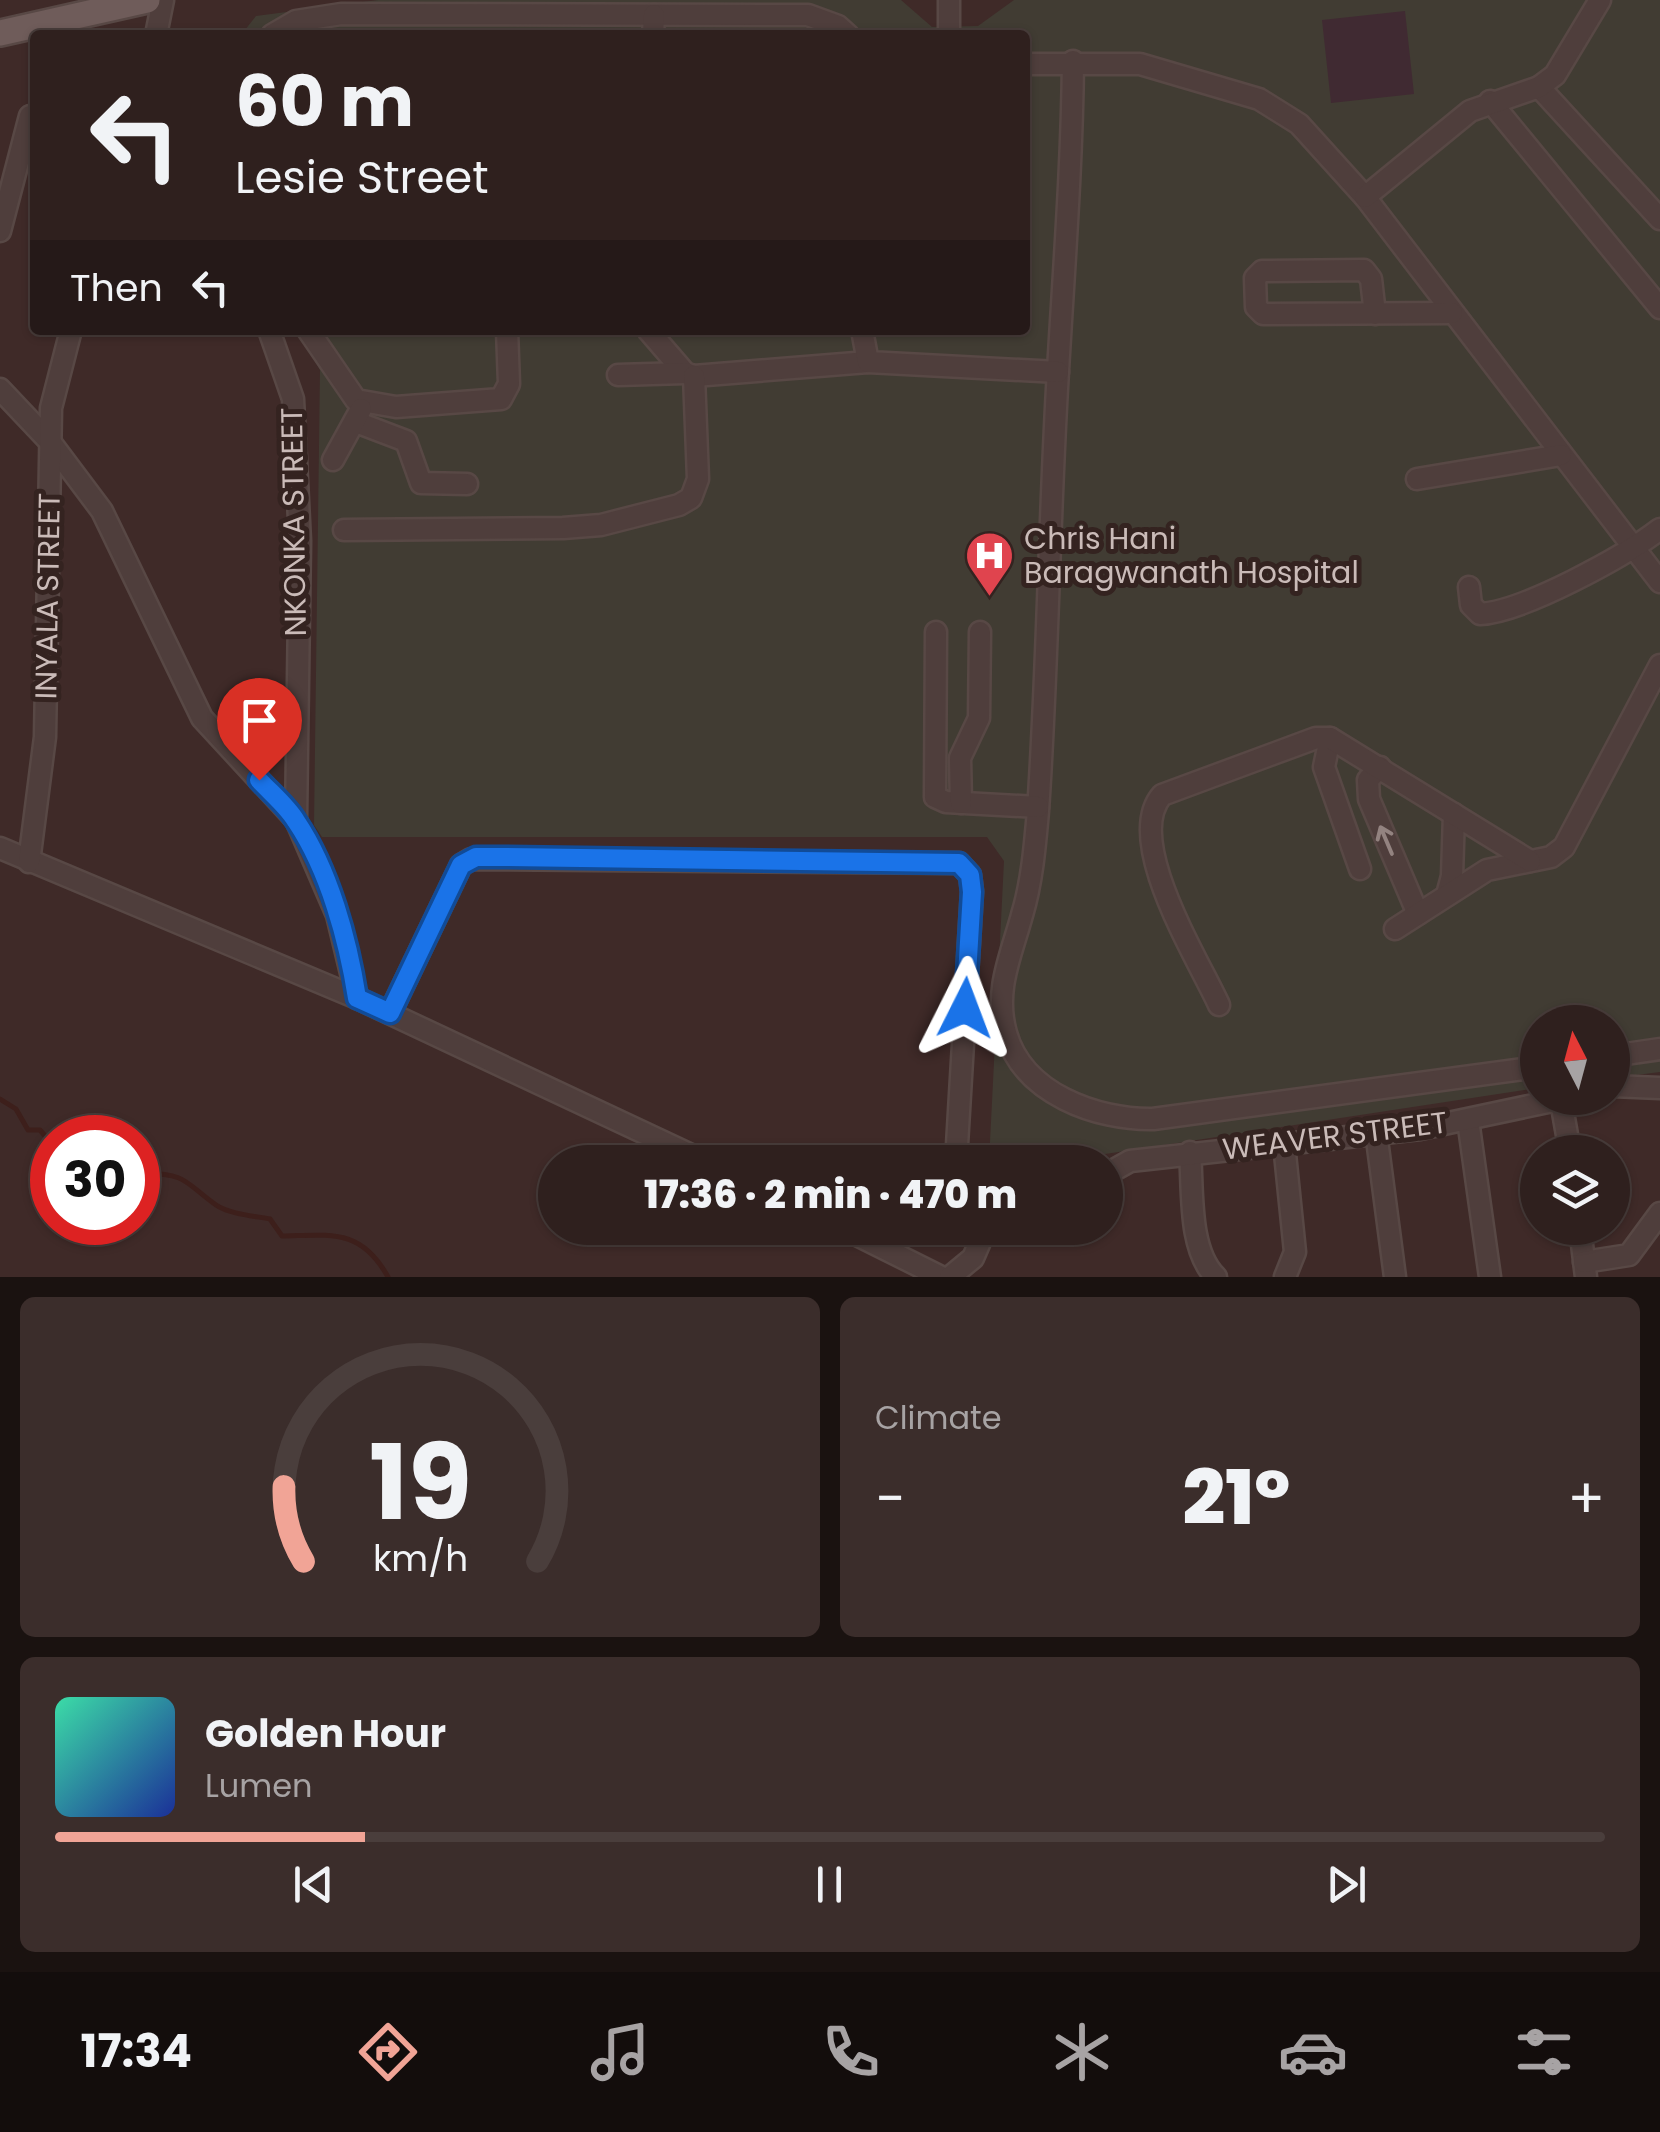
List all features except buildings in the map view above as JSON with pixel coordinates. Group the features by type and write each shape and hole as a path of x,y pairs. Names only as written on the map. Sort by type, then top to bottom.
{"main road":[{"path":"0,33 146,0"},
{"path":"31,30 43,24"},
{"path":"0,46 30,31"}],"street":[{"path":"157,30 162,0"},
{"path":"949,0 949,30"},
{"path":"1365,197 1490,100 1538,87 1560,67 1600,0"},
{"path":"281,30 296,21 341,14 653,25 808,15 842,30"},
{"path":"1073,61 1071,203 1058,372 1038,807 1023,914 1003,969 1002,1012 1007,1037 1018,1056 1046,1087 1072,1103 1122,1120 1153,1120 1520,1069"},
{"path":"1030,64 1140,64 1259,99 1299,124 1365,197 1660,582"},
{"path":"1538,87 1660,219"},
{"path":"1490,100 1660,308"},
{"path":"1,218 30,116"},
{"path":"1376,314 1371,279 1364,270 1262,271 1255,278 1256,307 1263,314 1376,314 1452,312"},
{"name":"INYALA STREET","path":"29,862 45,738 51,408 70,335"},
{"path":"311,335 360,412 406,441 421,483 467,484"},
{"path":"360,412 501,399 509,379 506,335"},
{"path":"344,530 601,525 679,505 691,498 698,478 689,374 653,335"},
{"path":"863,335 868,362"},
{"name":"NKONKA STREET","path":"271,339 286,370 293,400 300,541 296,820"},
{"path":"618,375 868,362 1058,372"},
{"path":"0,389 51,443 102,512 202,718 296,820 337,915 357,998"},
{"path":"333,460 360,412"},
{"path":"1417,478 1561,455"},
{"path":"1469,587 1471,605 1480,614 1491,613 1634,549 1660,529"},
{"path":"936,632 932,786 935,797 961,803 1038,807"},
{"path":"961,803 960,758 979,718 980,632"},
{"path":"1395,928 1486,870 1551,857 1564,847 1660,665"},
{"path":"1219,1005 1151,856 1150,813 1162,796 1316,738 1330,738 1530,860"},
{"path":"1330,738 1324,768 1360,868"},
{"path":"1380,767 1368,780 1369,798 1418,914"},
{"path":"1447,895 1452,876 1454,814"},
{"path":"0,848 357,998 670,1145"},
{"path":"390,1013 461,865 471,858 941,861 967,869 972,892 957,1145"},
{"path":"1630,1053 1660,1048"},
{"path":"1630,1087 1660,1088"},
{"name":"WEAVER STREET","path":"1123,1163 1468,1120 1520,1109"},
{"path":"1468,1120 1490,1277"},
{"path":"1376,1132 1395,1277"},
{"path":"1284,1144 1295,1252 1286,1277"},
{"path":"1190,1152 1200,1248 1204,1264 1216,1277"},
{"path":"1585,1269 1629,1255 1660,1213"},
{"path":"877,1245 941,1277"},
{"path":"950,1277 973,1258 979,1245"}],"shaded area":[{"name":"Chris Hani Baragwanath Hospital","path":"378,0 901,0 932,27 978,26 1014,0 1660,0 1660,1072 1630,1076 1630,1005 1520,1005 1520,1091 1123,1151 1123,1145 990,1145 1004,861 987,837 322,837 314,825 320,370 300,335 1030,335 1030,30 245,30 256,16"},
{"path":"1405,11 1414,94 1331,103 1322,20"}],"waterway":[{"path":"0,1099 16,1109 30,1130"},
{"path":"160,1174 185,1181 221,1208 270,1219 282,1236 330,1236 356,1242 378,1261 388,1277"}],"place":[{"name":"Chris Hani Baragwanath Hospital","path":"989,598"}],"route":[{"path":"259,780 296,820 316,862 337,915 357,998 390,1013 461,865 476,857 953,861 964,865 972,892 965,1008"}]}
